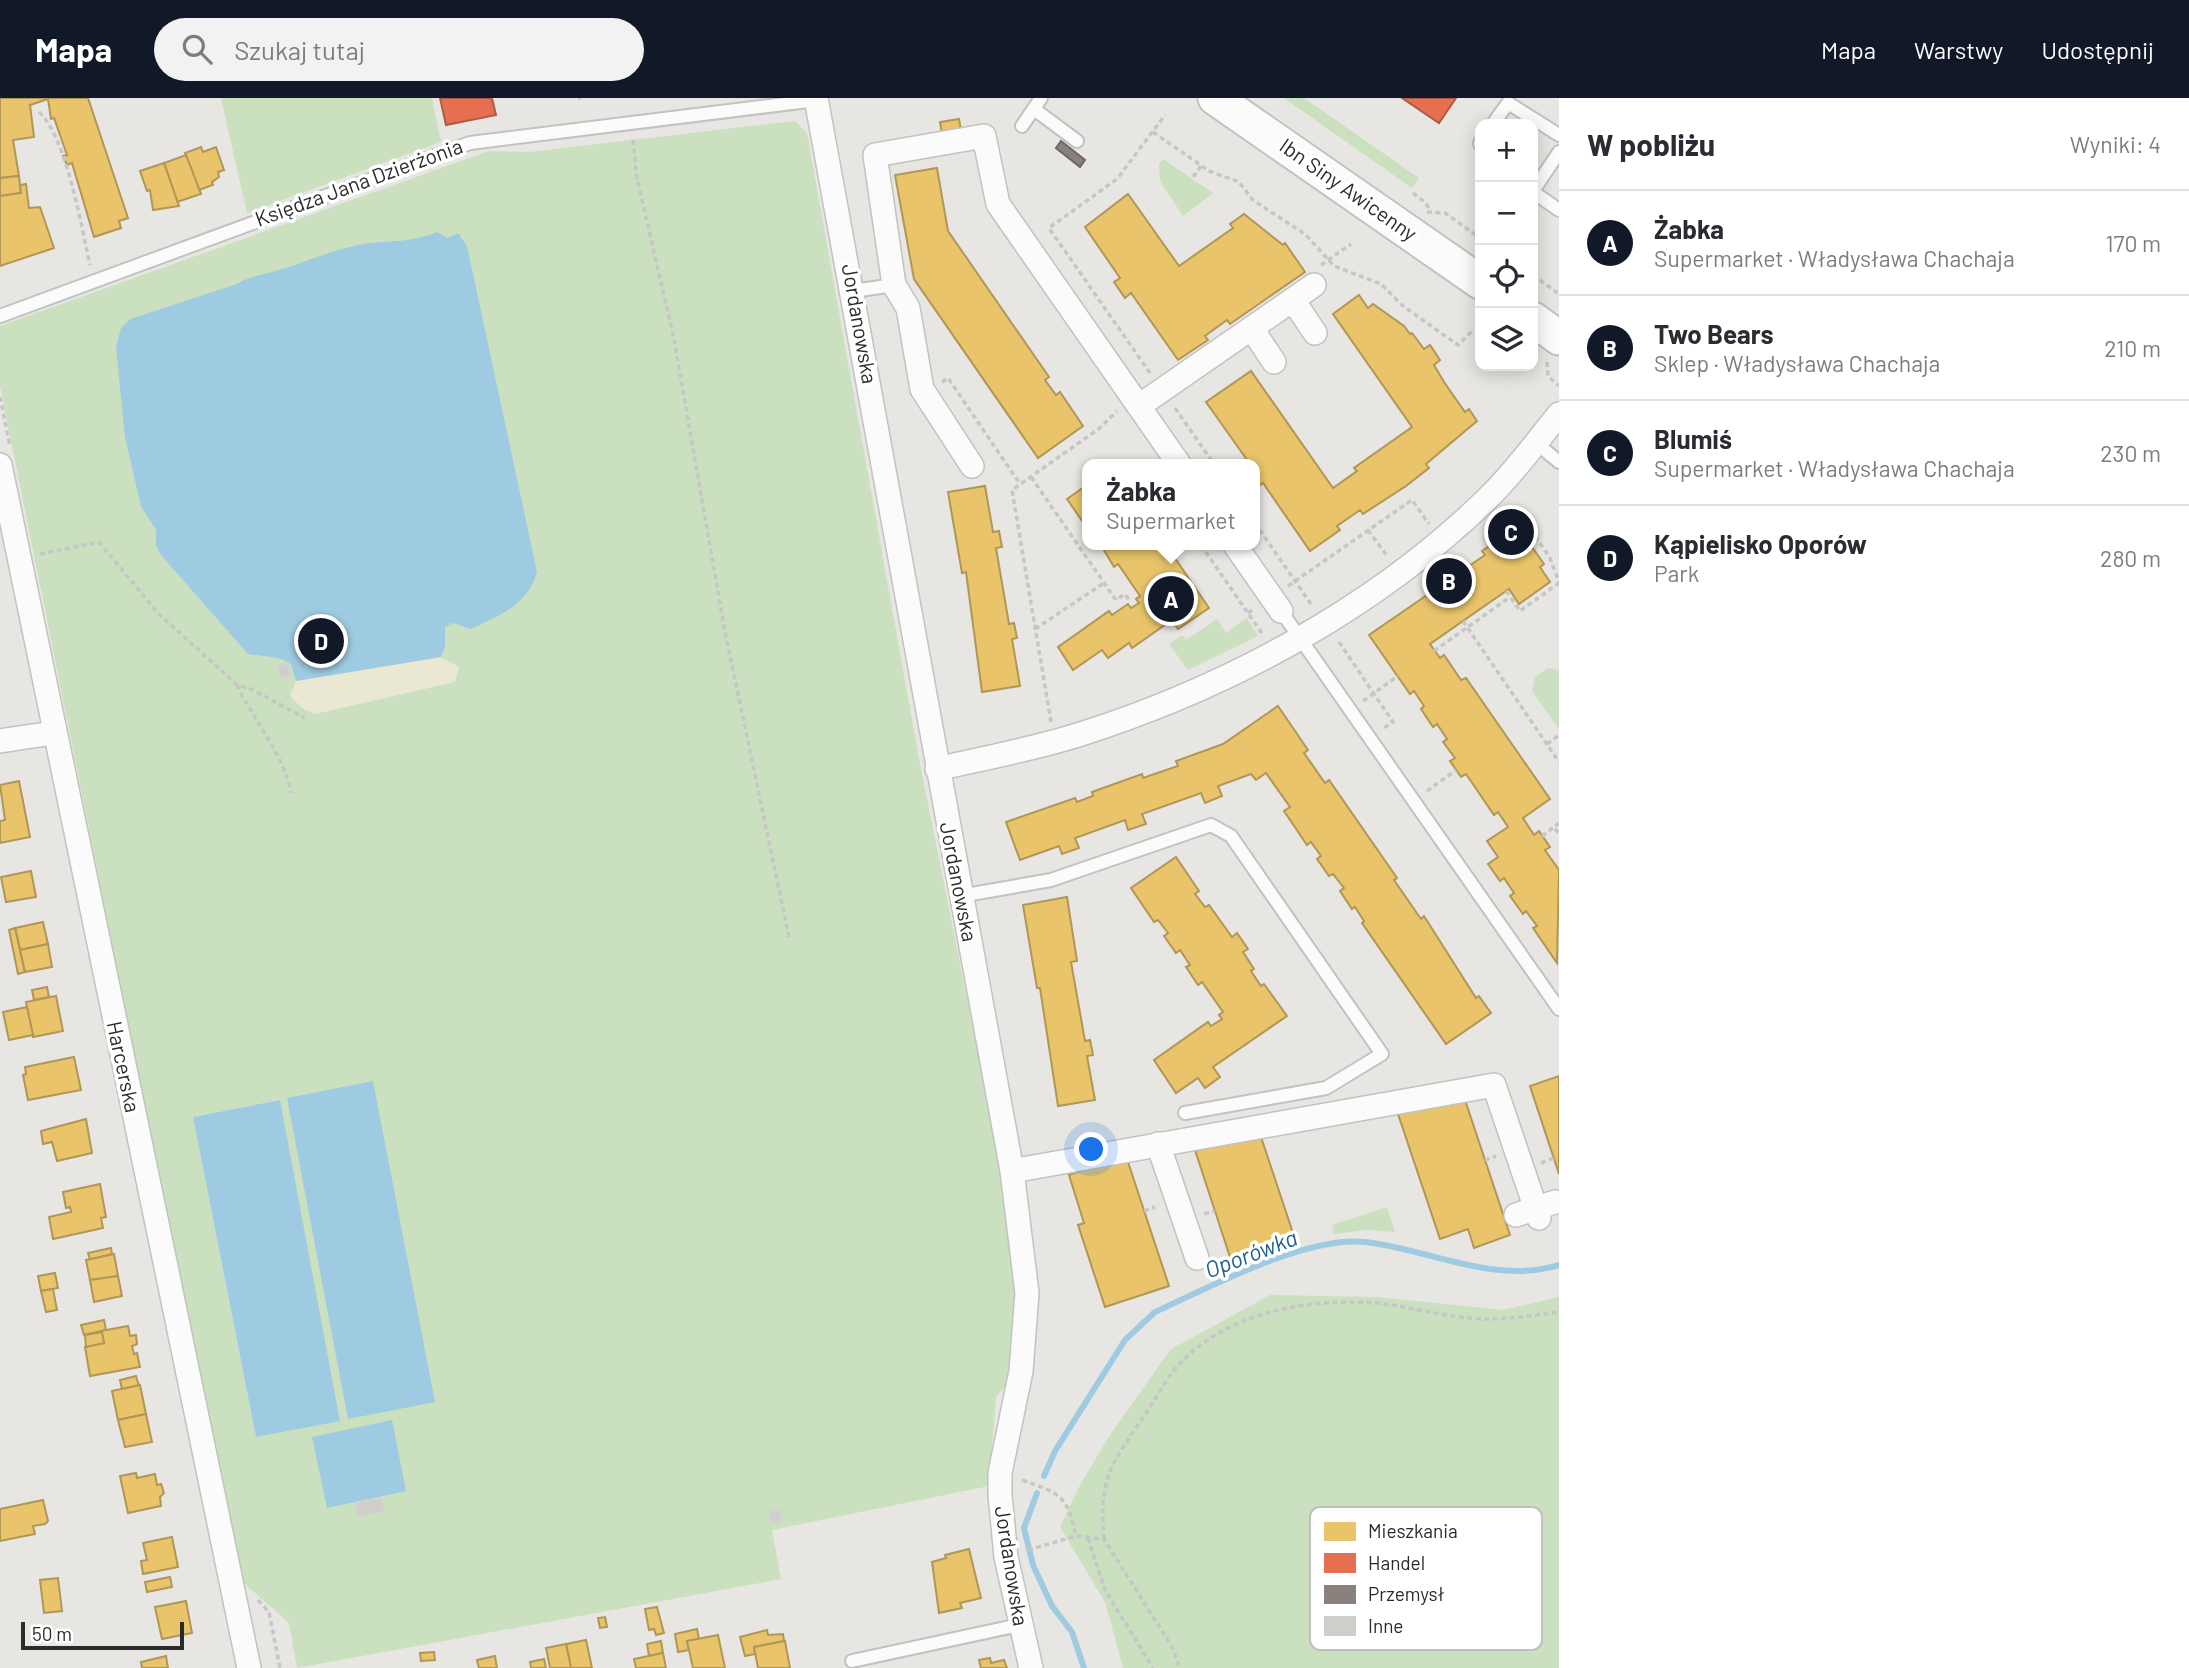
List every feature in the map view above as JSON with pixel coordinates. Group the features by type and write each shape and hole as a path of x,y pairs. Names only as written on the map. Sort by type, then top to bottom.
{"street":[{"name":"Ibn Siny Awicenny","path":"1215,98 1475,279"},
{"name":"Jordanowska","path":"817,99 1012,1171 1027,1293 1019,1379 1000,1473 1006,1557 1019,1625 1031,1668"},
{"path":"972,466 924,394 908,307 894,285 875,155 984,136 998,204 1175,459"},
{"path":"1136,403 1162,390 1314,285"},
{"path":"1293,300 1315,333"},
{"path":"1538,326 1554,348"},
{"path":"1251,329 1274,362"},
{"path":"937,769 1046,744 1125,719 1205,686 1300,638 1395,575 1462,522 1492,494 1559,414"},
{"name":"Harcerska","path":"0,465 53,733 249,1668"},
{"path":"1238,550 1281,611"},
{"path":"0,741 53,733"},
{"path":"1012,1171 1494,1085 1537,1211"},
{"path":"1158,1144 1197,1258"}],"lane":[{"name":"Księdza Jana Dzierżonia","path":"0,316 470,143 817,99"},
{"path":"1497,119 1508,103 1534,119"},
{"path":"1022,126 1038,104 1077,141"},
{"path":"1538,122 1559,135"},
{"path":"1538,184 1559,152"},
{"path":"1538,195 1559,210"},
{"path":"853,291 894,285"},
{"path":"1535,442 1559,462"},
{"path":"1281,611 1559,1009"},
{"path":"960,896 1051,880 1211,825 1231,836 1382,1054 1326,1088 1185,1113"},
{"path":"852,1661 1019,1625"}],"path":[{"path":"39,111 50,122 71,184 94,281"},
{"path":"1124,334 1049,228 1117,179 1165,115"},
{"path":"632,124 638,178 674,340 725,632 789,937"},
{"path":"1153,132 1201,166 1239,182 1253,200 1306,235 1334,266 1381,284 1403,306 1458,345 1473,330"},
{"path":"1193,177 1201,166"},
{"path":"1413,193 1426,203 1431,212"},
{"path":"1423,213 1445,214 1475,235"},
{"path":"1538,279 1559,294"},
{"path":"1554,348 1545,370 1551,381 1559,386"},
{"path":"924,394 948,378 1020,484"},
{"path":"1162,390 1210,459"},
{"path":"1051,724 1012,490 1100,428 1110,416 1136,403"},
{"path":"1031,477 1116,600 1125,594 1129,600"},
{"path":"1296,581 1412,500 1431,526"},
{"path":"1506,591 1520,611 1559,583 1550,558 1516,508"},
{"path":"1260,530 1314,608"},
{"path":"1368,530 1388,558"},
{"path":"31,556 99,542 157,612 237,685 288,775 291,793"},
{"path":"1204,550 1264,637"},
{"path":"1035,629 1104,583"},
{"path":"1434,651 1510,597"},
{"path":"1463,621 1559,762"},
{"path":"1339,642 1393,722 1369,738"},
{"path":"1350,710 1398,677"},
{"path":"237,685 251,688 305,718"},
{"path":"1547,744 1559,735"},
{"path":"1412,801 1457,770"},
{"path":"1542,836 1559,824"},
{"path":"1554,827 1559,834"},
{"path":"1180,1668 1172,1647 1104,1539 1101,1505 1104,1485 1117,1454 1175,1370 1198,1348 1258,1314 1304,1307 1372,1303 1469,1318 1509,1318 1559,1312"},
{"path":"1000,1473 1054,1492 1070,1507 1076,1536"},
{"path":"1024,1551 1076,1536 1104,1539"},
{"path":"1088,1538 1105,1590 1153,1668"}],"green space":[{"path":"221,98 432,98 441,142 247,213"},
{"path":"1284,98 1304,98 1419,178 1412,188"},
{"path":"795,121 807,133 919,759 995,1138 1012,1243 1017,1284 1009,1382 996,1397 989,1486 772,1530 781,1579 297,1668 289,1623 244,1583 0,386 0,326 489,151 529,152","holes":["279,1100 340,1420 256,1437 193,1117"]},
{"path":"1163,159 1213,193 1183,216 1160,181 1159,164"},
{"path":"1247,618 1258,636 1188,670 1169,644 1182,635 1186,640 1217,619 1226,633"},
{"path":"1548,668 1559,670 1559,729 1532,691 1535,677"},
{"path":"1387,1207 1395,1232 1366,1230 1334,1234 1332,1225"},
{"path":"1270,1295 1378,1297 1503,1310 1559,1297 1559,1668 1123,1668 1105,1602 1060,1527 1080,1485 1110,1435 1170,1350"}],"sand":[{"path":"441,657 459,667 455,682 315,714 302,708 290,696 296,681"}],"water":[{"path":"437,232 447,238 458,233 467,246 537,572 527,592 502,614 470,629 453,623 445,627 445,647 441,657 296,681 291,664 279,658 248,654 161,555 156,545 156,530 141,506 125,437 116,347 121,328 130,319 340,249 410,240"},
{"path":"373,1081 435,1402 348,1419 287,1098"},
{"path":"280,1100 340,1421 256,1437 193,1117"},
{"path":"392,1420 406,1491 327,1508 312,1437"}],"building: Mieszkania":[{"path":"0,98 88,98 128,218 119,221 121,228 94,237 72,163 67,165 63,156 67,155 54,118 51,119 48,99 30,105 34,137 13,140 19,176 0,178"},
{"path":"959,119 961,130 942,133 940,122"},
{"path":"201,147 203,152 216,147 224,170 218,172 219,177 212,182 213,185 199,190 185,153"},
{"path":"186,155 201,194 177,202 164,163"},
{"path":"164,163 179,206 153,210 150,190 147,191 140,171"},
{"path":"937,168 948,231 1049,377 1045,380 1056,395 1060,392 1083,426 1038,458 914,279 895,175"},
{"path":"19,176 21,193 0,196 0,178"},
{"path":"26,184 29,208 40,207 54,248 0,266 0,196 21,193 20,185"},
{"path":"1128,194 1179,266 1233,228 1230,224 1244,214 1283,245 1285,243 1305,272 1230,324 1227,320 1205,336 1208,340 1178,360 1131,293 1125,298 1114,282 1120,278 1085,227"},
{"path":"1359,295 1368,308 1373,304 1404,326 1424,349 1430,345 1440,360 1434,365 1444,382 1465,412 1469,409 1477,421 1426,464 1429,468 1406,486 1363,514 1360,510 1337,526 1340,530 1310,551 1263,483 1260,485 1260,459 1246,459 1206,402 1251,371 1333,488 1357,471 1354,468 1412,427 1333,314"},
{"path":"985,486 993,532 999,531 1002,547 996,548 1009,624 1014,623 1017,638 1012,639 1020,686 982,692 966,572 962,573 948,492"},
{"path":"1082,488 1082,521 1067,499"},
{"path":"1518,527 1544,564 1540,567 1550,582 1519,604 1509,589 1430,644 1440,658 1444,655 1461,680 1466,678 1550,799 1523,818 1534,835 1539,831 1550,847 1545,850 1559,870 1557,963 1533,928 1537,926 1526,911 1523,914 1510,896 1514,893 1504,878 1500,881 1488,864 1498,857 1487,841 1508,827 1498,812 1494,815 1466,774 1461,777 1450,761 1455,758 1443,742 1447,739 1437,724 1433,727 1421,709 1424,706 1414,691 1410,694 1369,635 1485,555 1482,551"},
{"path":"1104,550 1169,550 1209,608 1178,629 1172,620 1132,648 1129,643 1108,658 1102,650 1073,670 1058,647 1109,611 1112,615 1128,604 1131,608 1139,603 1136,599 1140,596 1118,564 1114,567"},
{"path":"1278,706 1308,750 1304,753 1325,783 1329,780 1397,878 1394,880 1421,919 1424,916 1476,998 1479,996 1491,1013 1446,1044 1362,923 1364,921 1355,907 1352,909 1340,891 1344,888 1333,874 1329,876 1317,859 1321,856 1311,842 1307,845 1284,811 1290,807 1266,773 1256,780 1251,774 1218,786 1222,796 1205,803 1201,793 1142,814 1146,824 1128,830 1125,820 1075,838 1079,848 1062,854 1059,846 1020,860 1006,822 1075,798 1077,802 1093,796 1092,792 1142,774 1143,778 1178,766 1176,761 1223,744"},
{"path":"19,781 30,837 0,843 0,821 5,820 0,785"},
{"path":"1176,857 1199,891 1195,894 1205,907 1209,905 1232,937 1237,933 1248,949 1243,952 1254,969 1251,971 1287,1016 1213,1067 1220,1077 1205,1088 1198,1078 1176,1093 1154,1060 1208,1022 1211,1026 1222,1019 1219,1015 1223,1012 1202,982 1198,985 1186,967 1190,965 1180,950 1176,953 1164,936 1168,933 1158,920 1154,922 1131,888"},
{"path":"31,871 36,897 6,902 1,877"},
{"path":"1067,897 1077,961 1071,962 1085,1041 1090,1040 1093,1055 1087,1056 1095,1100 1058,1106 1040,988 1037,988 1023,905"},
{"path":"43,922 48,944 20,950 15,928"},
{"path":"15,928 25,972 18,974 9,930"},
{"path":"48,944 52,967 25,972 20,950"},
{"path":"47,987 49,997 34,1000 32,990"},
{"path":"56,996 63,1031 33,1037 26,1002"},
{"path":"27,1007 33,1035 9,1040 3,1012"},
{"path":"74,1057 81,1090 28,1100 23,1075 26,1074 25,1067"},
{"path":"1559,1076 1559,1174 1530,1086"},
{"path":"1464,1097 1510,1235 1474,1248 1468,1229 1440,1239 1398,1114"},
{"path":"86,1119 92,1153 57,1161 52,1142 43,1144 41,1131"},
{"path":"1259,1131 1295,1239 1231,1260 1194,1147"},
{"path":"1126,1156 1169,1286 1105,1307 1078,1225 1084,1223 1069,1175"},
{"path":"100,1184 106,1217 101,1218 103,1228 53,1239 49,1217 71,1212 70,1207 66,1208 63,1192"},
{"path":"111,1248 112,1254 90,1260 88,1253"},
{"path":"114,1254 118,1276 90,1280 86,1260"},
{"path":"55,1273 58,1288 41,1291 38,1276"},
{"path":"118,1276 122,1296 94,1302 90,1280"},
{"path":"53,1289 57,1310 46,1312 41,1291"},
{"path":"104,1320 106,1330 84,1335 81,1325"},
{"path":"128,1326 130,1336 136,1335 137,1344 132,1346 134,1354 137,1353 140,1367 90,1376 85,1347 104,1343 101,1331"},
{"path":"102,1332 104,1343 86,1347 85,1335"},
{"path":"136,1376 139,1386 122,1389 120,1380"},
{"path":"140,1385 146,1414 118,1420 112,1391"},
{"path":"146,1414 152,1442 125,1447 118,1420"},
{"path":"136,1473 137,1478 155,1474 157,1485 161,1484 164,1493 160,1497 161,1506 128,1513 120,1476"},
{"path":"43,1500 48,1521 33,1526 35,1534 0,1541 0,1509"},
{"path":"172,1537 178,1567 143,1574 141,1561 147,1560 143,1543"},
{"path":"969,1549 981,1598 960,1603 962,1608 939,1613 932,1562 946,1558 945,1555"},
{"path":"170,1577 172,1587 147,1592 145,1582"},
{"path":"58,1578 62,1611 44,1613 40,1580"},
{"path":"186,1601 192,1633 162,1639 155,1607"},
{"path":"657,1607 664,1633 656,1635 654,1629 649,1630 645,1609"},
{"path":"605,1617 607,1627 600,1628 598,1618"},
{"path":"697,1629 699,1639 687,1641 689,1650 678,1652 675,1634"},
{"path":"767,1630 768,1635 783,1634 784,1641 754,1647 755,1654 745,1656 740,1637"},
{"path":"718,1635 725,1668 693,1668 687,1641"},
{"path":"586,1640 592,1668 571,1668 566,1644"},
{"path":"661,1641 663,1653 649,1656 647,1644"},
{"path":"785,1641 790,1668 758,1668 754,1647"},
{"path":"566,1644 571,1668 550,1668 546,1648"},
{"path":"434,1652 435,1660 421,1661 420,1653"},
{"path":"663,1653 666,1668 636,1668 634,1659"},
{"path":"166,1656 168,1668 142,1668 141,1662"},
{"path":"495,1656 497,1668 479,1668 477,1660"},
{"path":"990,1658 991,1663 1004,1660 1007,1668 981,1668 979,1660"},
{"path":"544,1659 546,1668 531,1668 530,1662"}],"building: Handel":[{"path":"440,98 492,98 496,115 446,125"},
{"path":"1402,98 1456,98 1439,123"}],"building: Przemysł":[{"path":"1061,141 1085,160 1080,167 1056,148"}],"building: Inne":[{"path":"288,664 290,676 281,678 278,666"},
{"path":"381,1498 384,1511 358,1516 355,1503"},
{"path":"780,1510 781,1521 771,1523 769,1512"}],"waterway":[{"name":"Oporówka","path":"1044,1476 1055,1451 1125,1340 1155,1312 1258,1265 1315,1247 1341,1242 1389,1246 1462,1264 1510,1271 1559,1265"},
{"name":"Oporówka","path":"1037,1493 1024,1528 1033,1565 1052,1606 1072,1632 1084,1668"}],"place":[{"name":"Blumiś","path":"1511,532"},
{"name":"Two Bears","path":"1449,581"},
{"name":"Żabka","path":"1171,599"},
{"name":"Kąpielisko Oporów","path":"321,641"}]}
